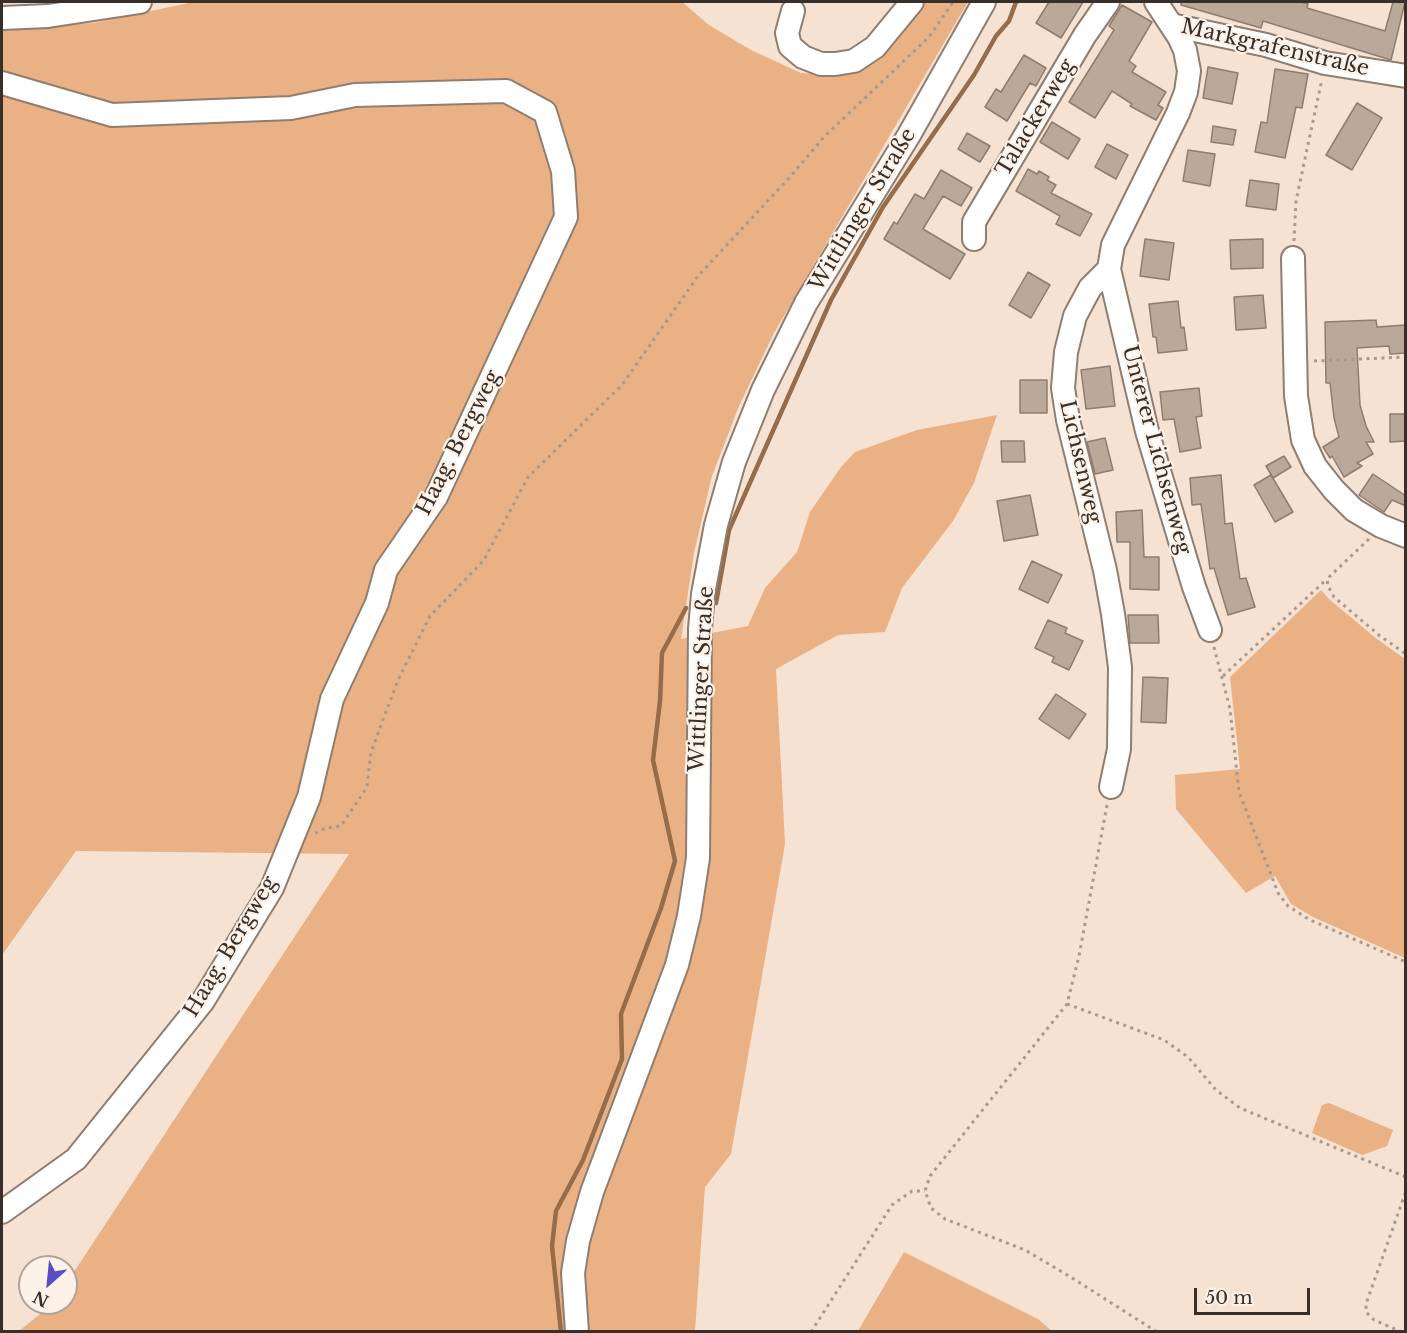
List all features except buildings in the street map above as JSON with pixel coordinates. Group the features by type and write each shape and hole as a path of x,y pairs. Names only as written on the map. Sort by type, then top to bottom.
{"street":[{"path":"2,18 48,16 140,2"},
{"path":"792,11 788,33 790,46 803,57 821,64 835,64 854,61 875,47 912,2"},
{"name":"Wittlinger Straße","path":"577,1332 573,1273 578,1241 592,1192 677,965 689,916 698,858 700,629 703,594 716,525 734,462 763,390 806,303 909,135 984,2"},
{"name":"Talackerweg","path":"974,239 974,222 1085,35 1108,2"},
{"name":"Markgrafenstraße","path":"1156,2 1171,25 1266,45 1325,63 1406,76"},
{"path":"1109,269 1113,245 1186,92 1189,71 1185,50 1171,25"},
{"name":"Haag. Bergweg","path":"2,83 112,115 291,108 355,95 506,92 545,112 563,171 566,217 436,497 386,570 377,603 332,699 309,797 272,888 203,1001 76,1159 2,1212"},
{"path":"1293,258 1296,396 1303,440 1315,466 1354,510 1381,526 1406,536"},
{"name":"Unterer Lichsenweg","path":"1109,269 1147,431 1194,587 1210,630"},
{"name":"Lichsenweg","path":"1109,269 1090,288 1075,316 1066,352 1064,388 1068,420 1105,570 1120,667 1119,749 1111,786"}],"path":[{"path":"287,848 326,828 341,826 367,788 371,752 398,680 430,616 484,560 528,477 622,385 698,276 789,178 825,135 929,37 953,2"},
{"path":"1293,258 1296,201 1325,63"},
{"path":"1295,362 1406,357"},
{"path":"1222,676 1381,526"},
{"path":"1327,579 1328,586 1335,597 1380,636 1406,654"},
{"path":"1210,630 1230,709 1239,792 1278,893 1288,906 1310,920 1406,962"},
{"path":"1111,786 1079,956 1067,1004 930,1176 925,1191 931,1208 945,1219 1025,1250 1157,1332"},
{"path":"1067,1004 1164,1040 1188,1057 1216,1090 1240,1108 1406,1177"},
{"path":"811,1332 892,1205 912,1191 925,1191"},
{"path":"1402,1332 1374,1320 1366,1312 1366,1304 1406,1191"}],"shaded area":[{"path":"194,2 682,2 709,25 751,50 801,73 837,74 923,2 968,2 774,333 739,406 712,476 694,553 681,639 748,626 765,588 797,552 810,512 841,467 855,452 917,430 997,415 974,483 953,521 902,588 885,632 838,635 776,669 785,844 731,1154 705,1187 695,1331 19,1331 39,1315 78,1315 78,1266 349,854 76,851 2,955 2,28 93,23"},
{"path":"1321,590 1377,639 1405,659 1405,958 1313,917 1291,904 1275,876 1246,893 1176,809 1175,775 1240,769 1230,677"},
{"path":"1329,1103 1393,1130 1387,1146 1362,1155 1312,1133 1322,1105"},
{"path":"904,1252 1038,1319 1052,1331 858,1331"}],"waterway":[{"path":"716,603 729,530 831,300 883,207 974,75 996,36 1009,21 1016,2"},
{"path":"561,1332 552,1246 556,1211 583,1160 622,1059 621,1014 661,908 675,861 653,760 660,701 662,653 686,608"}]}
